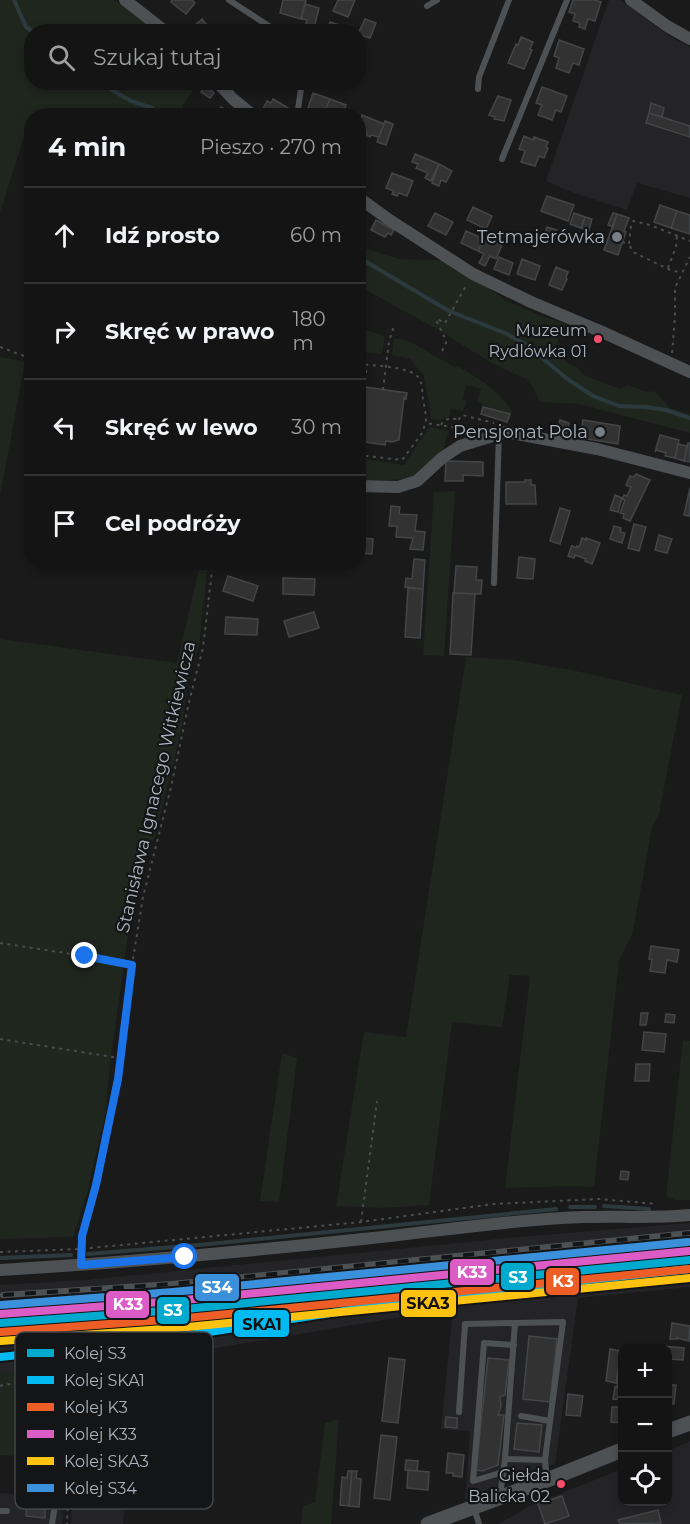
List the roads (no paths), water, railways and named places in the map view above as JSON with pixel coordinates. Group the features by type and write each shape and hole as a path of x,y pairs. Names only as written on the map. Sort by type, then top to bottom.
{"street":[{"path":"125,0 156,24"},
{"path":"631,0 667,26 690,39"},
{"path":"225,90 244,108"},
{"path":"366,203 473,274 690,372"},
{"path":"366,486 398,487 417,482 442,458 496,428 506,432 597,449 690,473"},
{"path":"0,1270 81,1265 362,1239 564,1217 690,1215"},
{"path":"672,1430 690,1423"},
{"path":"428,1524 618,1452"}],"lane":[{"path":"229,0 266,24"},
{"path":"427,6 437,0"},
{"path":"478,89 479,77 509,0"},
{"path":"502,159 567,0"},
{"path":"298,108 301,90"},
{"path":"494,583 496,428"},
{"path":"459,1412 465,1324 562,1322 545,1460 547,1480"},
{"path":"500,1498 515,1323"},
{"path":"503,1472 472,1481 484,1343 514,1345"},
{"path":"521,1416 550,1421"},
{"path":"504,1459 545,1460"},
{"path":"473,1508 479,1524"},
{"path":"52,1524 54,1509"}],"waterway":[{"path":"14,0 25,24"},
{"path":"112,90 131,101 152,108"},
{"path":"366,262 449,311 505,333 527,345 566,378 593,396 619,406 666,410 690,418"},
{"path":"604,1206 649,1209"},
{"path":"570,1207 595,1207"},
{"path":"88,1254 556,1209"},
{"path":"0,1258 71,1255"}],"railway":[{"path":"3,1295 172,1284 690,1233"}],"rail line":[{"name":"S34","path":"0,1305 173,1292 688,1242"},
{"name":"K33","path":"0,1314 174,1301 689,1251"},
{"name":"S3","path":"0,1323 175,1310 690,1260"},
{"name":"SKA1","path":"210,1332 446,1295 690,1269"},
{"name":"K3","path":"1,1332 176,1319 690,1269"},
{"name":"SKA3","path":"123,1332 690,1278"},
{"name":"SKA3","path":"1,1341 15,1340"},
{"name":"SKA1","path":"0,1357 15,1355"}],"place":[{"name":"Tetmajerówka","path":"617,237"},
{"name":"Muzeum Rydlówka 01","path":"598,339"},
{"name":"Pensjonat Pola","path":"600,432"},
{"name":"Giełda Balicka 02","path":"561,1484"}]}
